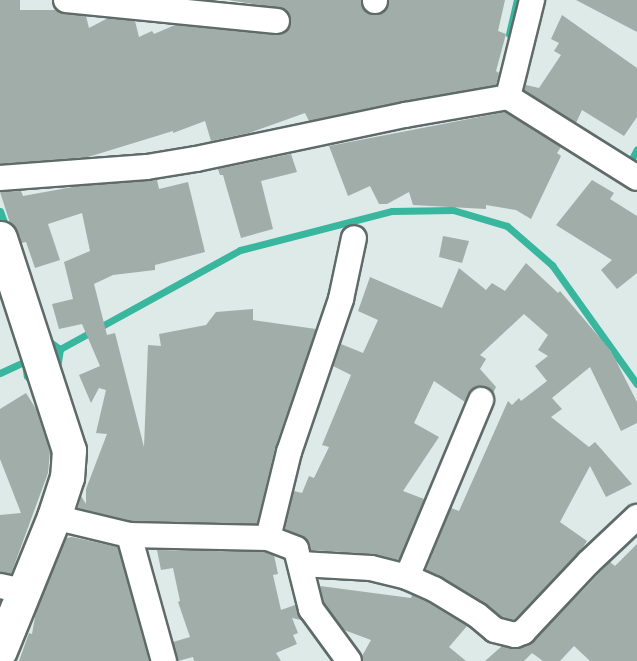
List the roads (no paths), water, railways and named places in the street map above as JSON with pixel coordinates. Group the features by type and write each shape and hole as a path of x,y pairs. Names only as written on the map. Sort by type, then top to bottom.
{"street":[{"path":"66,0 277,21"},
{"path":"508,97 532,0"},
{"path":"0,178 147,167 196,159 405,115 508,97 637,178"},
{"path":"0,238 69,450 67,477 54,517 12,589 0,650"},
{"path":"268,538 289,452 341,299 354,238"},
{"path":"407,577 481,400"},
{"path":"54,517 129,535 268,538 296,549 311,609 349,661"},
{"path":"301,564 371,568 407,577 434,589 477,615 495,630 515,635 523,632 589,562 637,517"},
{"path":"129,535 164,661"}],"waterway":[{"path":"509,34 517,0"},
{"path":"627,168 637,149"},
{"path":"46,353 60,349 240,250 392,211 453,210 507,226 552,265 637,384"},
{"path":"0,211 7,230"},
{"path":"46,339 60,349 57,369"},
{"path":"24,358 27,376 33,382"},
{"path":"0,373 30,359"}]}
